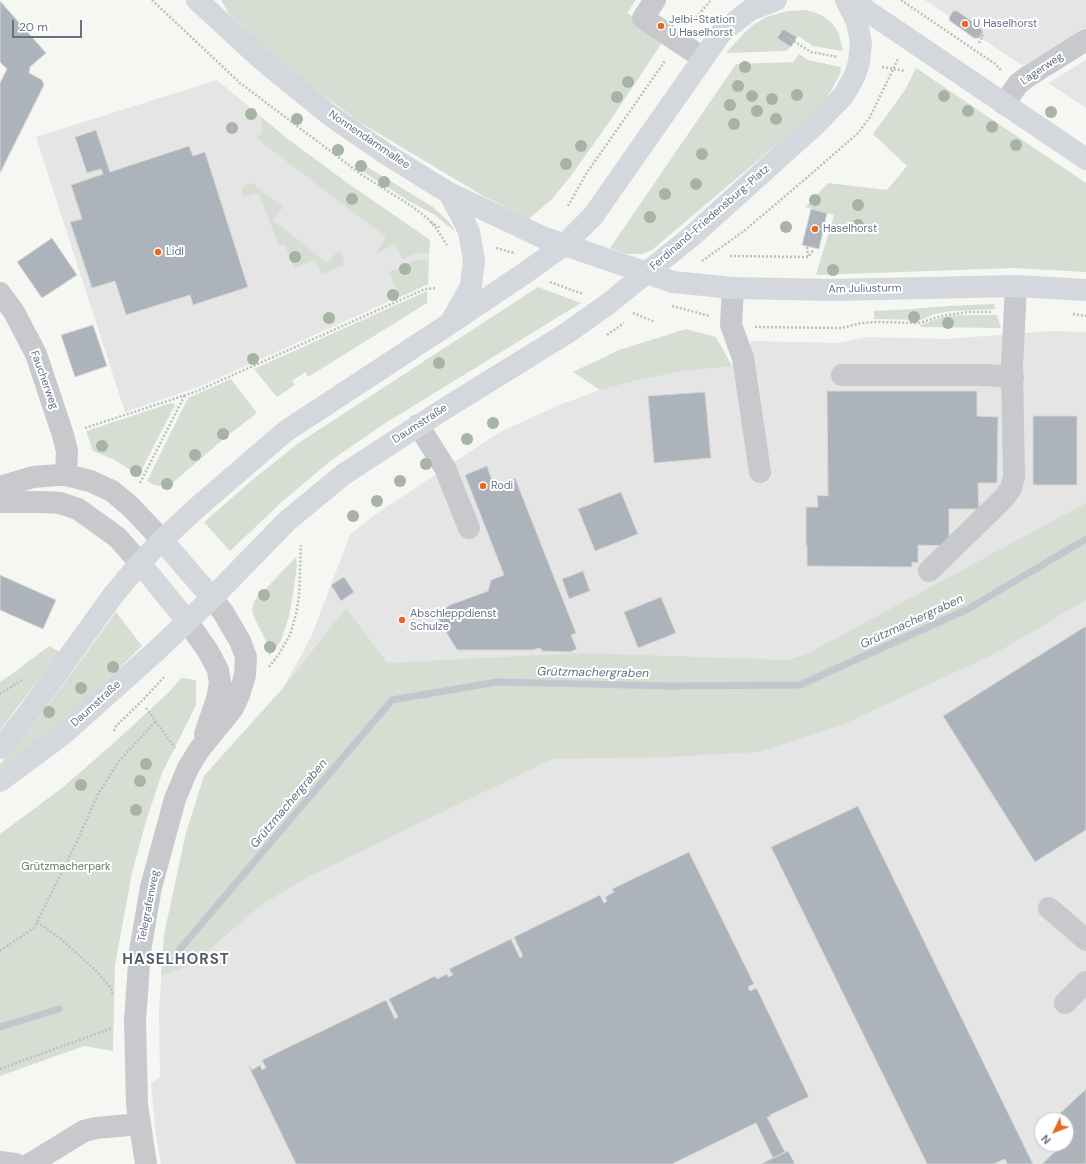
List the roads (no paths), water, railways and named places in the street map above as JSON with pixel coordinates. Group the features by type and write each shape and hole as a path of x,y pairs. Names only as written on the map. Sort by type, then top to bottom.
{"main road":[{"name":"Nonnendammallee","path":"197,0 262,59 331,116 386,154 449,193 542,237 564,245"},
{"path":"0,748 27,715 114,594 140,562 162,540 286,431 526,273 564,245 593,216 722,33 750,10 776,0"},
{"name":"Ferdinand-Friedensburg-Platz","path":"564,245 646,273 693,234 815,125 844,95 855,75 859,62 861,43 857,22 846,0"},
{"path":"852,0 1086,159"},
{"path":"449,193 464,221 474,260 471,286 449,324"},
{"name":"Am Juliusturm","path":"646,273 673,282 733,288 834,290 1016,286 1086,290"},
{"name":"Daumstraße","path":"0,781 61,736 156,651 212,598 287,521 344,474 418,425 567,333 608,304 646,273"},
{"path":"162,540 212,598"},
{"path":"140,562 187,621"}],"street":[{"path":"655,0 643,18 703,58"},
{"name":"Lagerweg","path":"1004,104 1018,84 1027,76 1086,40"},
{"path":"929,571 1005,497 1011,488 1014,477 1012,366 1016,286"},
{"path":"733,288 731,325 744,358 760,472"},
{"name":"Faucherweg","path":"0,293 14,312 36,354 67,451 66,475"},
{"path":"842,375 986,374 1013,377"},
{"path":"418,425 446,468 469,528"},
{"path":"0,487 33,477 66,475 90,481 112,491 131,507 162,540"},
{"path":"0,502 60,503 78,509 117,537 140,562"},
{"name":"Telegrafenweg","path":"194,759 233,708 245,675 246,657 240,641 223,612 212,598"},
{"name":"Telegrafenweg","path":"146,1164 137,1105 135,1020 140,951 151,887 175,799 194,759 217,699 220,683 218,670 187,621"},
{"path":"1049,908 1086,940"},
{"path":"1065,1003 1086,982"},
{"path":"29,1164 84,1131 96,1128 140,1124"},
{"path":"0,1162 15,1164"}],"waterway":[{"name":"Grützmachergraben","path":"180,949 392,700 497,682 670,686 800,685 968,609 1086,539"},
{"name":"Grützmachergraben","path":"0,1027 59,1009"}],"place":[{"name":"U Haselhorst","path":"965,24"},
{"name":"Jelbi-Station U Haselhorst","path":"661,26"},
{"name":"Haselhorst","path":"815,229"},
{"name":"Lidl","path":"158,252"},
{"name":"Rodi","path":"483,486"},
{"name":"Abschleppdienst Schulze","path":"402,620"}],"district":[{"name":"HASELHORST","path":"176,960"}],"park label":[{"name":"Grützmacherpark","path":"66,867"}]}
